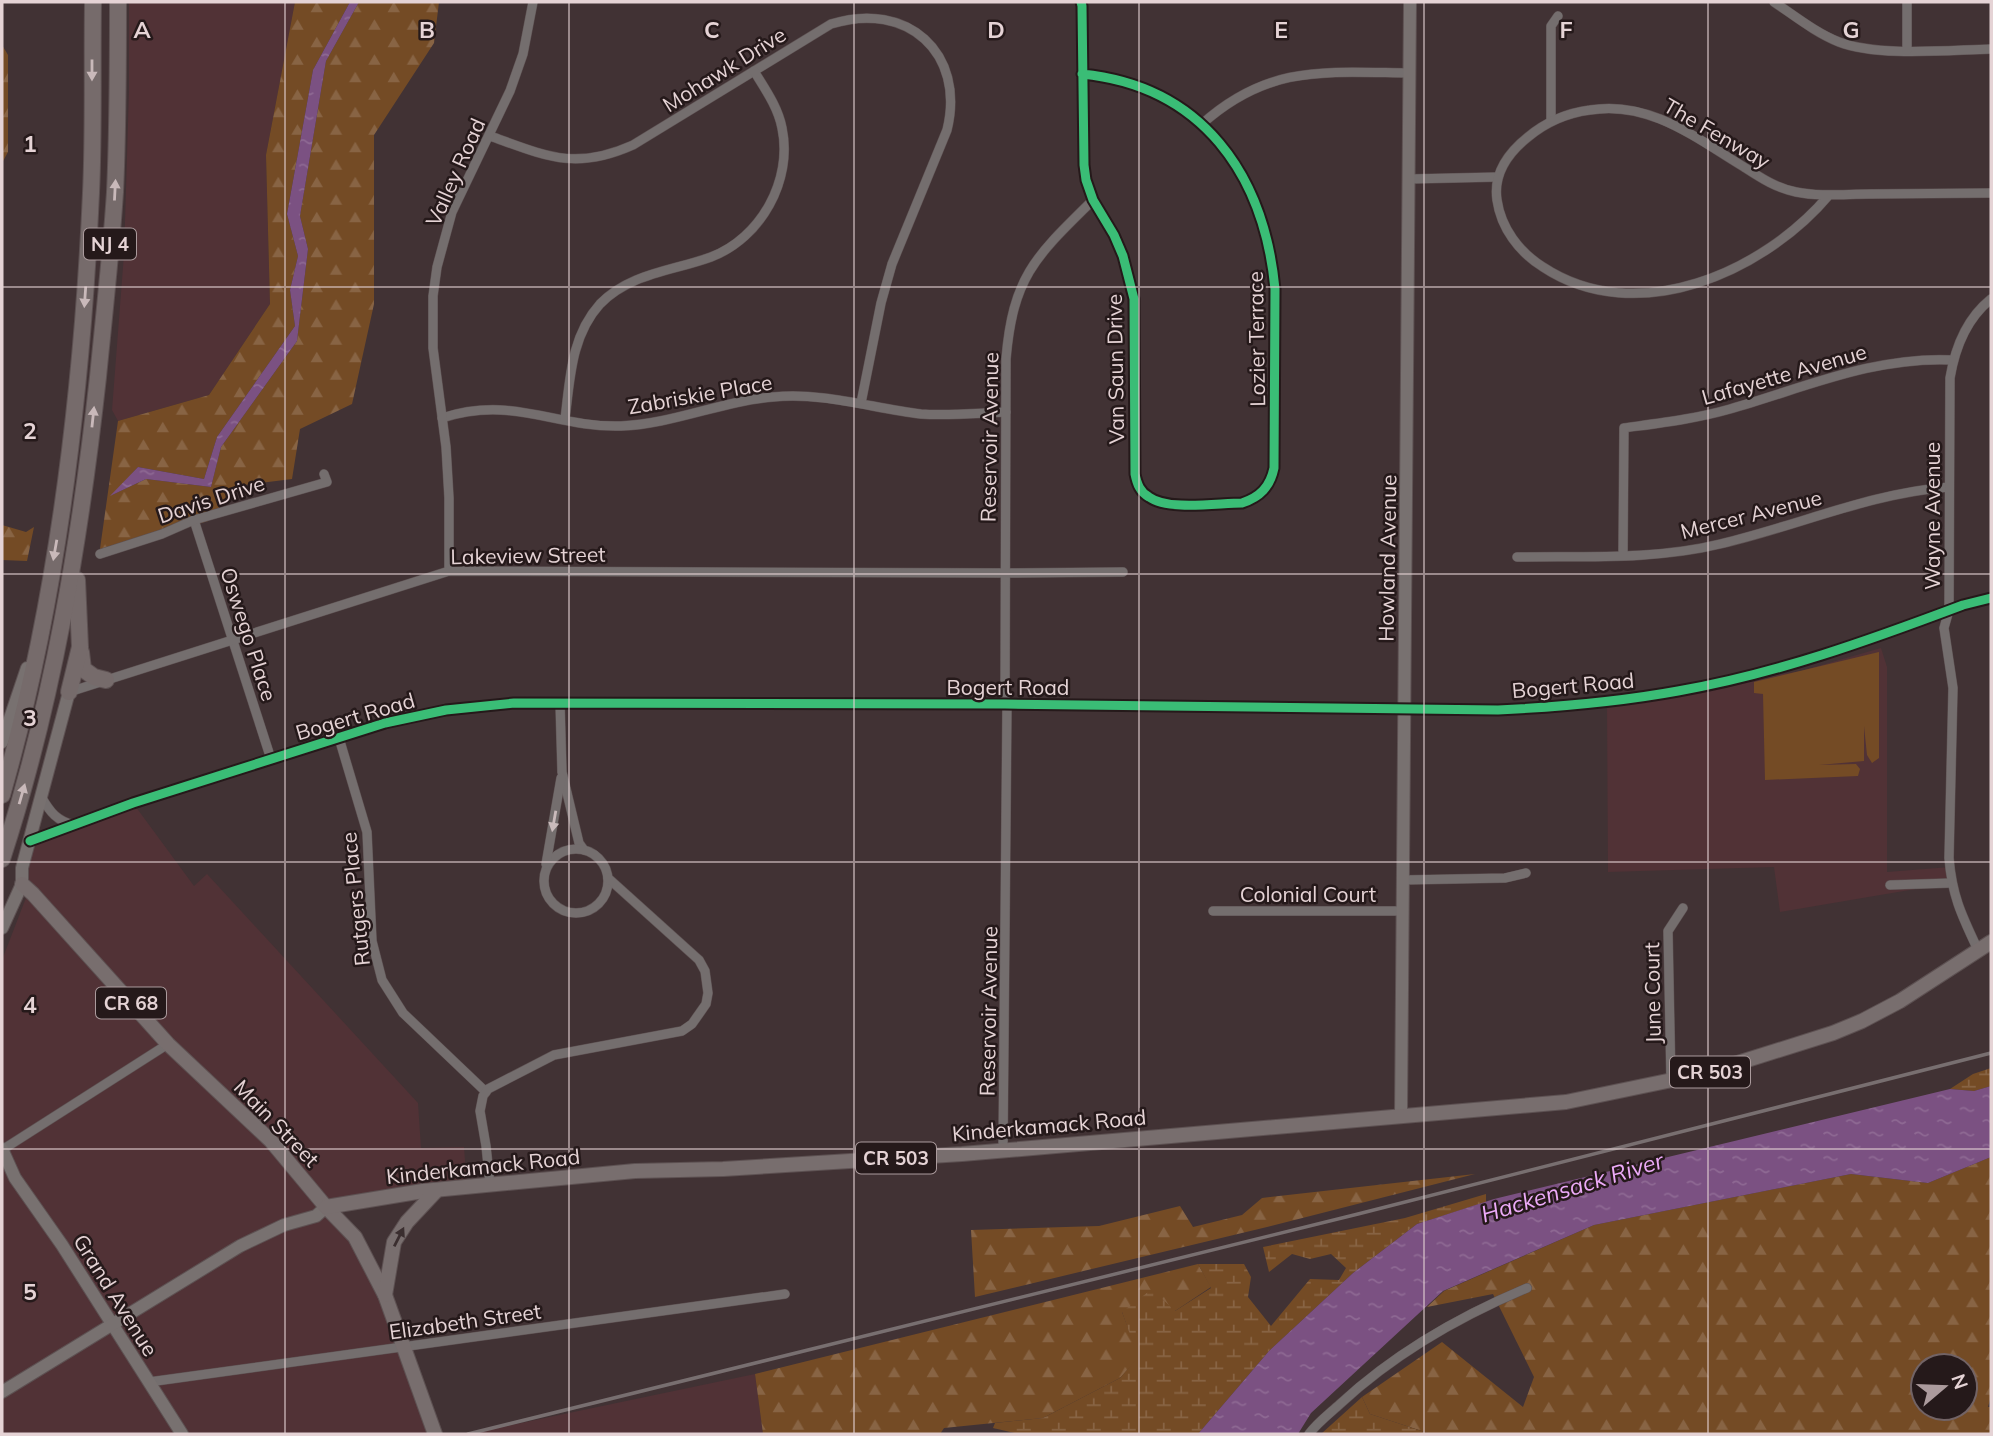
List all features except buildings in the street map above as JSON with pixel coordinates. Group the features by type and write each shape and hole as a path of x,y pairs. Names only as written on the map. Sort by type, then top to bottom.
{"highway":[{"name":"NJ 4","path":"2,795 16,746 41,628 66,482 82,341 91,189 93,2"},
{"name":"NJ 4","path":"2,859 32,761 48,696 76,549 94,413 115,192 118,2"},
{"path":"76,549 83,669 94,677 106,680"},
{"path":"31,658 41,628"},
{"path":"69,692 80,647"}],"main road":[{"name":"Main Street","path":"22,884 168,1044 271,1141 355,1237 386,1295 435,1434"},
{"name":"Kinderkamack Road","path":"326,1207 437,1190 635,1171 829,1164 1401,1115 1528,1107 1599,1097 1671,1082 1763,1056 1862,1021 1900,1001 1991,942"},
{"path":"386,1295 394,1242 407,1222 437,1190"}],"street":[{"name":"Valley Road","path":"449,570 449,498 443,418 433,348 432,315 437,267 452,212 463,185 490,136 523,54 533,2"},
{"name":"Van Saun Drive","path":"1081,2 1084,165 1093,200 1123,256 1134,299 1135,474 1142,492"},
{"name":"Howland Avenue","path":"1401,1115 1410,2"},
{"path":"1774,2 1824,35 1840,42 1877,50 1991,49"},
{"path":"1907,2 1907,50"},
{"name":"Mohawk Drive","path":"490,136 549,157 602,157 633,145 831,24 861,15 878,16 909,26 930,43 946,69 952,99 947,130 892,264 881,303 861,403"},
{"path":"1550,121 1551,26 1558,16"},
{"path":"565,419 577,344 582,330 600,304 613,293 643,276 727,250 754,228 773,199 784,159 783,135 777,110 754,71"},
{"path":"1202,124 1236,98 1276,80 1319,72 1409,73"},
{"name":"Lozier Terrace","path":"1082,74 1128,81 1150,89 1186,110 1202,124 1239,170 1268,238 1275,289 1274,468 1268,487 1261,494 1242,503 1167,504 1149,498 1142,492"},
{"name":"The Fenway","path":"1498,177 1509,155 1520,142 1550,121 1577,111 1597,108 1636,110 1671,123 1770,184 1795,192 1829,195 1991,193"},
{"path":"1409,178 1498,177 1496,195 1503,224 1523,252 1556,276 1594,290 1614,293 1654,291 1691,285 1740,266 1784,238 1829,195"},
{"name":"Reservoir Avenue","path":"1003,1149 1006,412 1009,324 1021,286 1043,250 1093,200"},
{"name":"Wayne Avenue","path":"1978,950 1956,902 1951,883 1949,858 1953,688 1944,628 1949,610 1950,378 1953,360 1965,330 1974,316 1991,299"},
{"name":"Lafayette Avenue","path":"1623,555 1624,428 1708,415 1867,367 1923,359 1953,360"},
{"name":"Zabriskie Place","path":"443,418 474,410 496,409 597,425 641,424 772,397 824,397 922,414 1006,412"},
{"name":"Davis Drive","path":"100,554 162,534 194,520 327,482 324,474"},
{"name":"Mercer Avenue","path":"1517,557 1663,553 1710,546 1893,494 1949,487"},
{"name":"Oswego Place","path":"194,520 271,759"},
{"name":"Lakeview Street","path":"69,692 449,570 1122,572"},
{"name":"Bogert Road","path":"30,841 133,803 339,737 446,710 514,703 1006,704 1498,710 1558,707 1679,691 1793,664 1991,598"},
{"path":"2,742 31,658"},
{"path":"2,928 22,884 22,868 69,692"},
{"path":"560,703 562,772 543,879 548,898 562,911 571,913 590,910 598,904 607,887 608,878"},
{"name":"Rutgers Place","path":"339,737 367,832 372,941 383,979 403,1013 486,1092"},
{"path":"490,1184 480,1111 480,1104 486,1092 496,1084 554,1055 672,1035 692,1024 701,1014 708,993 705,971 699,960 608,878 600,860 584,850 579,843 562,772"},
{"path":"42,797 51,813 63,822 76,825"},
{"path":"545,869 550,861 565,850 584,850"},
{"path":"1403,880 1505,878 1526,873"},
{"path":"1890,886 1951,883"},
{"name":"June Court","path":"1671,1082 1668,931 1684,908"},
{"name":"Colonial Court","path":"1213,911 1403,911"},
{"path":"2,1150 168,1044"},
{"name":"Grand Avenue","path":"2,1150 15,1178 114,1325 182,1434"},
{"name":"Grand Avenue","path":"2,1167 15,1178"},
{"name":"Kinderkamack Road","path":"2,1392 240,1246 284,1225 316,1216 326,1207"},
{"path":"1309,1434 1352,1393 1417,1344 1452,1322 1527,1288"},
{"name":"Elizabeth Street","path":"149,1382 785,1294"}],"shaded area":[{"path":"129,2 295,2 266,155 270,304 209,395 118,421 112,410 124,254"},
{"path":"1881,648 1887,667 1887,872 1950,867 1951,883 1780,912 1774,867 1608,872 1607,702 1801,671"},
{"path":"133,803 194,886 207,874 418,1103 421,1148 464,1147 467,1187 327,1207 355,1237 435,1434 2,1434 2,960 29,890 22,884 30,841"},
{"path":"755,1374 763,1434 469,1434"}],"green space":[{"path":"295,2 350,2 313,70 287,214 298,256 290,290 295,326 217,437 204,479 138,467 112,495 146,479 211,487 221,447 297,341 308,249 300,216 326,61 359,2 439,2 434,43 374,135 374,304 352,404 300,429 292,479 236,486 208,521 99,556 118,421 209,395 270,304 266,155"},
{"path":"2,45 8,55 8,152 2,163"},
{"path":"2,525 26,532 34,527 27,561 2,560"},
{"path":"1879,652 1879,758 1872,763 1867,755 1864,726 1864,761 1819,765 1856,764 1860,769 1858,776 1765,780 1763,694 1754,693 1754,682"},
{"path":"1991,1068 1991,1086 1974,1091 1950,1089 1973,1074"},
{"path":"1991,1157 1991,1396 1988,1407 1991,1407 1991,1434 1431,1434 1370,1414 1362,1397 1442,1342 1523,1407 1534,1377 1493,1294 1427,1307 1444,1291 1594,1225 1851,1174 1928,1183"},
{"path":"1475,1174 975,1297 971,1230 1099,1226 1180,1206 1193,1227 1242,1215 1262,1198"},
{"path":"1486,1194 1486,1202 1417,1224 1353,1273 1269,1351 1198,1434 1019,1434 993,1428 995,1423 1043,1418 1120,1378 1138,1357 1122,1312 1152,1289 1175,1311 1211,1288 1198,1264 1244,1264 1251,1277 1248,1297 1271,1326 1310,1279 1339,1280 1346,1268 1331,1254 1310,1259 1292,1254 1269,1272 1263,1247 1405,1218"},
{"path":"1198,1264 1211,1287 1175,1311 1122,1312 1139,1357 1120,1378 1043,1418 944,1428 940,1434 763,1434 755,1374"},
{"path":"1362,1397 1370,1414 1431,1434 1321,1434"}],"water":[{"path":"350,2 359,2 326,61 300,216 308,249 297,341 221,447 211,487 146,479 110,496 138,467 204,479 217,437 295,326 290,290 298,256 287,214 313,70"},
{"name":"Hackensack River","path":"1991,1086 1991,1157 1928,1183 1851,1174 1594,1225 1443,1291 1311,1413 1298,1434 1198,1434 1269,1351 1353,1273 1417,1224 1494,1199 1950,1089 1974,1091"}],"railway":[{"path":"468,1434 1358,1214 1991,1053"}],"cycle path":[{"path":"1081,2 1082,6 1084,165 1086,180 1093,200 1123,256 1134,299 1137,481 1146,495 1168,504 1242,503 1263,490 1270,481 1274,468 1275,289 1268,247 1257,209 1241,174 1219,143 1193,117 1161,96 1124,82 1082,74"},
{"path":"30,841 133,803 385,723 446,710 514,703 1005,704 1498,710 1543,707 1656,695 1715,684 1787,666 1963,605 1991,598"}]}
